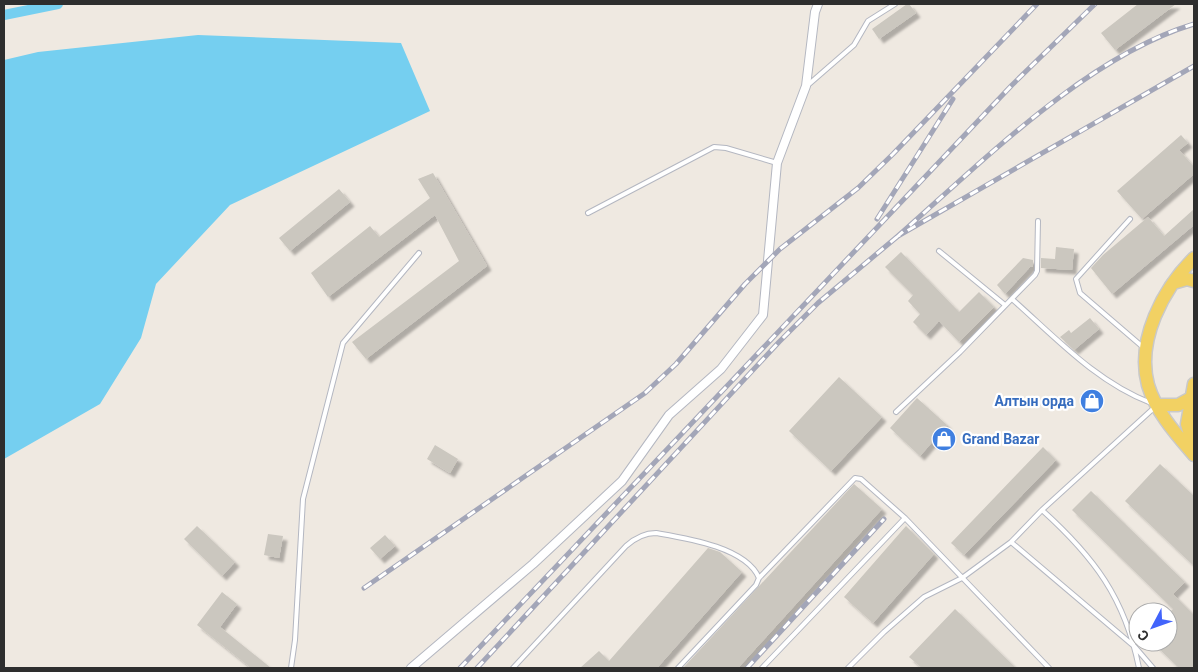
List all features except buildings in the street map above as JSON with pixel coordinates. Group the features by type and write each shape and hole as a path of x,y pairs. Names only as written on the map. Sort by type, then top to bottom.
{"main road":[{"path":"1194,258 1173,283 1158,308 1146,349 1148,385 1157,405 1167,423 1194,455"},
{"path":"1173,283 1186,279 1194,281"},
{"path":"1194,384 1186,424 1194,448"},
{"path":"1157,405 1178,405 1191,398"}],"street":[{"path":"411,668 534,564 622,481 669,415 721,369 763,315 777,163 806,86 815,12 818,4"}],"lane":[{"path":"806,86 854,45 868,21 895,4"},
{"path":"588,213 714,147 726,148 777,163"},
{"path":"1130,219 1076,279 1080,293 1146,349"},
{"path":"896,412 960,352 1038,270 1038,221"},
{"path":"939,251 1005,305"},
{"path":"291,668 295,640 304,499 343,343 419,253"},
{"path":"848,668 890,626 924,597 962,578 1011,542 1042,510 1157,405 1137,398 1091,370 1012,299"},
{"path":"678,668 756,585 759,578 855,478 861,479 905,518 1048,668"},
{"path":"1042,510 1066,532 1100,571 1119,605 1128,629"},
{"path":"762,668 905,518"},
{"path":"513,668 626,546 635,538 648,533 711,543 753,568 759,578"},
{"path":"1011,542 1128,641"},
{"path":"1136,652 1139,668"},
{"path":"1139,652 1153,668"}],"water":[{"path":"198,35 401,43 430,111 230,205 156,284 141,338 100,404 4,459 4,60 38,52"}],"waterway":[{"path":"4,15 58,4"}],"railway":[{"path":"364,588 645,393 676,364 745,284 780,249 858,188 1037,4"},
{"path":"460,668 1012,85 1095,4"},
{"path":"1194,24 1154,39 1114,60 1075,86 1000,145 898,236 1194,66"},
{"path":"877,219 953,99"},
{"path":"477,668 779,342 818,303 898,236"},
{"path":"747,668 884,519"}],"place":[{"name":"Алтын орда","path":"1092,401"},
{"name":"Grand Bazar","path":"944,439"}]}
